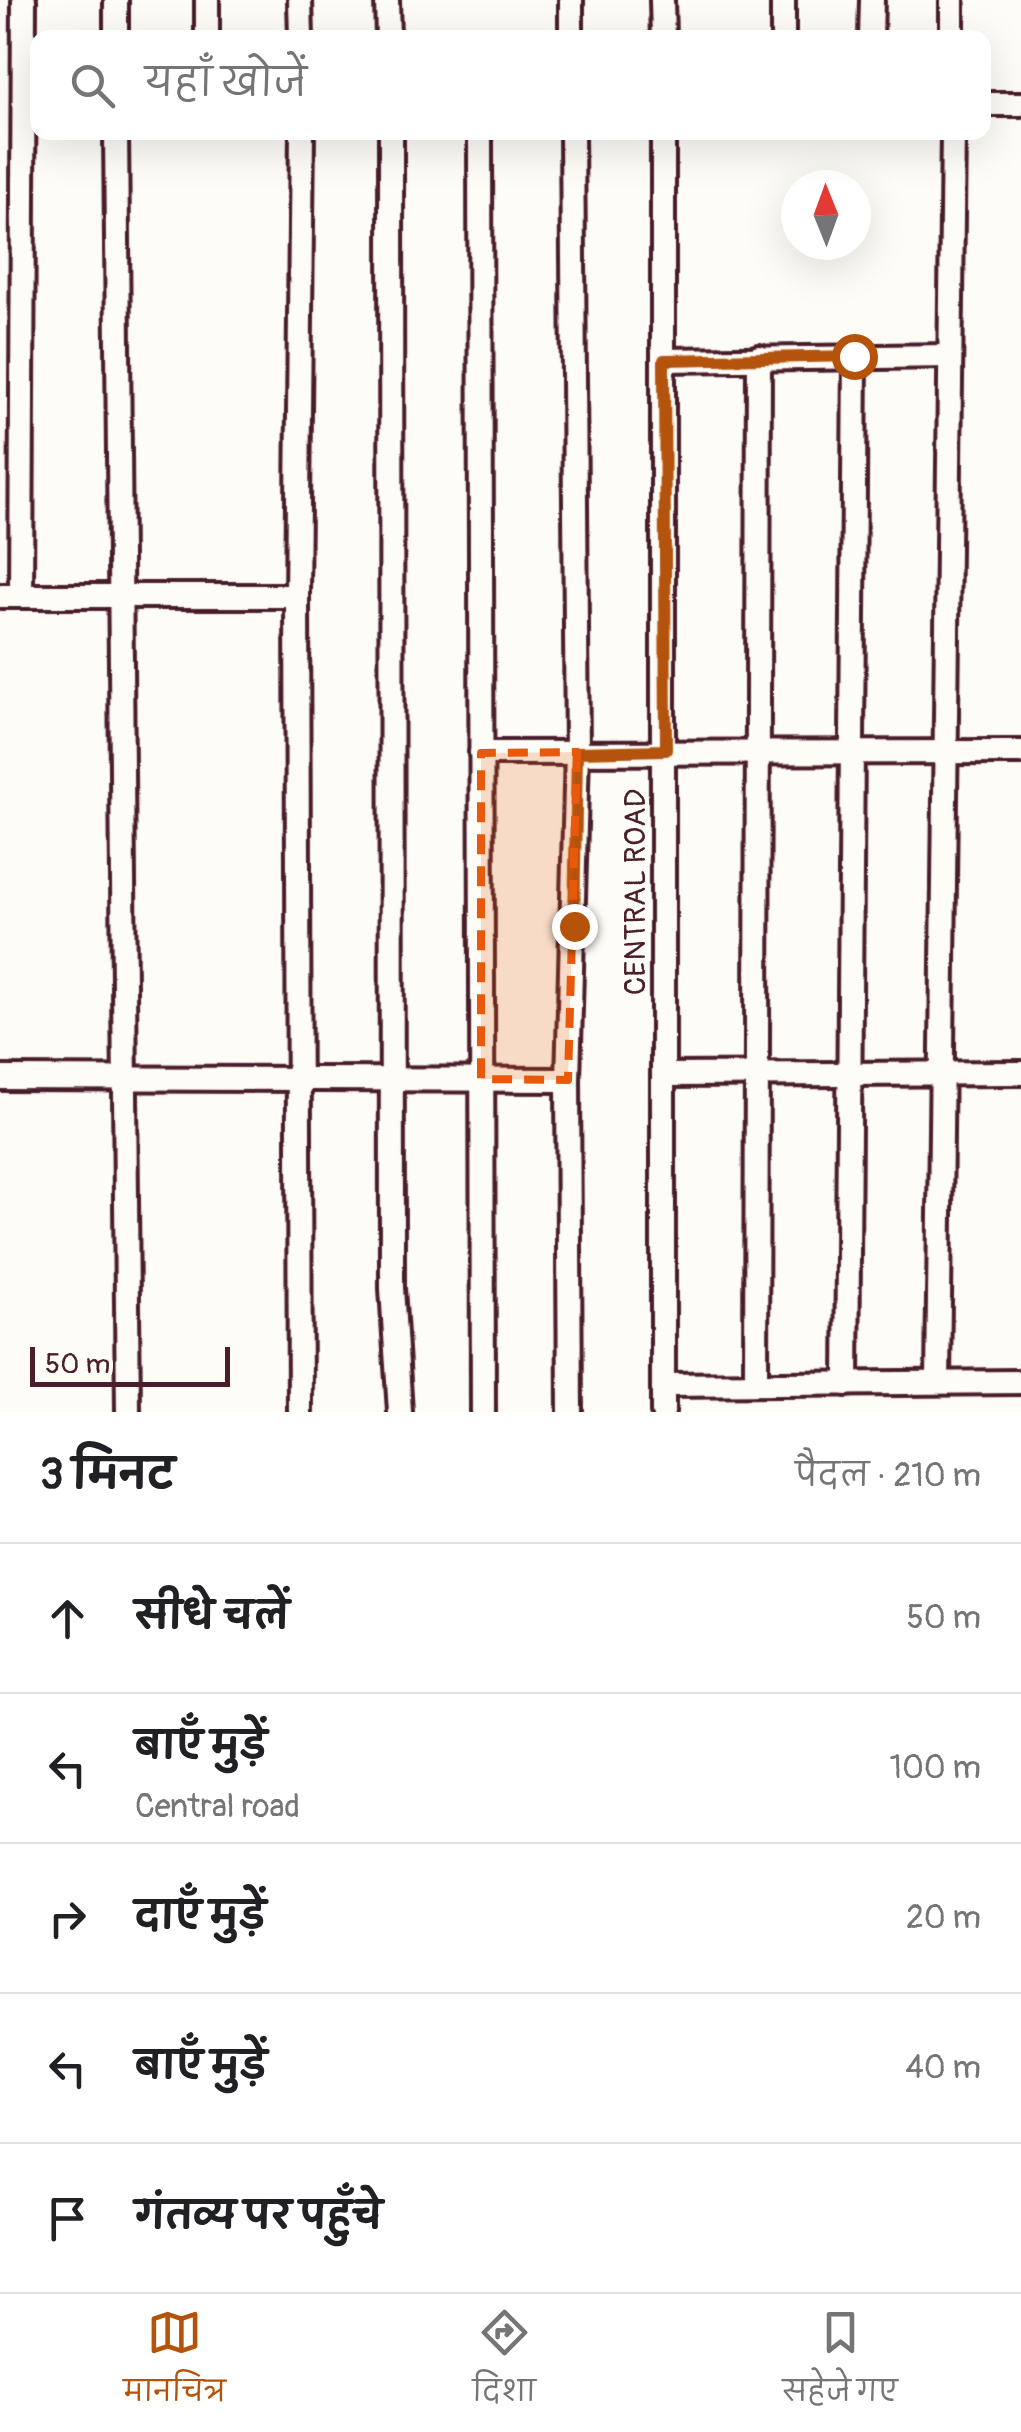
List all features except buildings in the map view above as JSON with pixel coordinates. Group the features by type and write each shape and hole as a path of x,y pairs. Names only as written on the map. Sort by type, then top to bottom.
{"street":[{"path":"24,0 10,596 297,596"},
{"path":"116,0 116,30"},
{"path":"207,0 207,30"},
{"path":"300,0 301,30"},
{"path":"386,0 388,30"},
{"path":"571,0 572,30"},
{"path":"662,0 662,30"},
{"path":"784,0 784,30"},
{"path":"871,30 872,0"},
{"path":"952,0 952,30"},
{"path":"991,104 1021,104"},
{"path":"116,140 128,1078 128,1412"},
{"path":"300,1412 297,596 302,140"},
{"path":"391,140 392,1288 400,1412"},
{"path":"480,140 483,1412"},
{"path":"570,1412 568,1080 577,752 572,140"},
{"name":"CENTRAL ROAD","path":"663,140 663,1412"},
{"path":"938,1382 952,140"},
{"path":"756,1384 759,356"},
{"path":"846,1384 854,752 854,356"},
{"path":"664,360 950,356"},
{"path":"481,753 1021,752"},
{"path":"664,1075 1021,1073"},
{"path":"0,1078 568,1080"},
{"path":"664,1386 1021,1382"}],"highlighted area":[{"path":"577,752 568,1080 481,1079 481,753"}],"route":[{"path":"574,926 577,752 666,750 664,360 854,356"}]}
